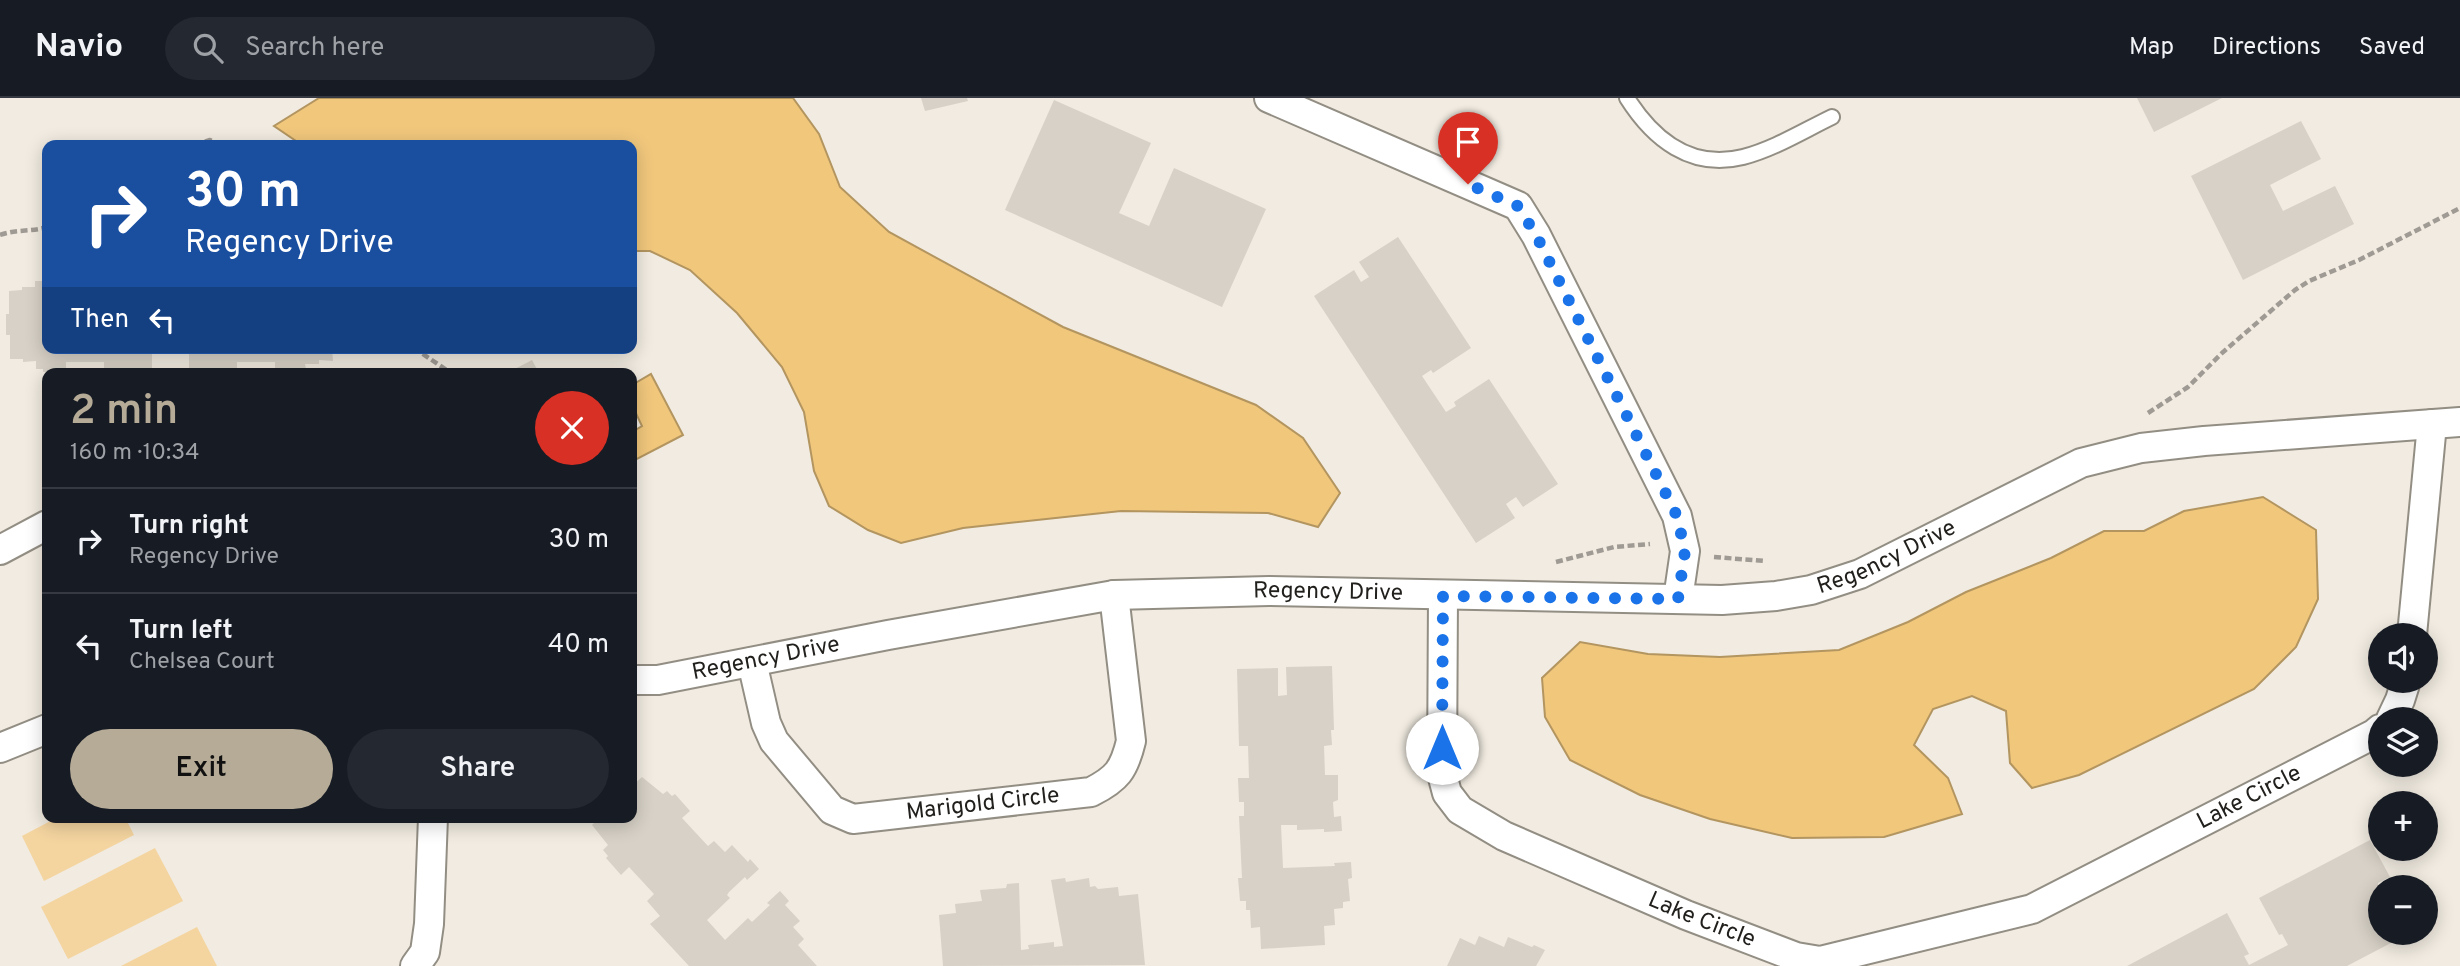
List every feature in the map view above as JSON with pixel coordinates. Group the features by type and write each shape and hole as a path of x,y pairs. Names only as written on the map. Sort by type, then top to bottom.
{"street":[{"path":"1269,98 1518,206 1536,235 1677,516 1685,551 1678,599"},
{"name":"Regency Drive","path":"637,680 657,680 1114,595 1269,591 1722,600 1776,596 1811,590 1860,574 2081,463 2141,448 2204,441 2460,422"},
{"path":"2413,623 2432,425"},
{"path":"0,550 42,528"},
{"name":"Marigold Circle","path":"752,662 766,723 774,741 832,810 853,819 1091,792 1113,781 1126,761 1131,741 1114,595"},
{"name":"Lake Circle","path":"1443,596 1442,774 1447,793 1460,810 1504,836 1686,915 1796,957 1820,961 2032,909 2368,737"},
{"path":"0,748 42,731"},
{"path":"415,966 425,952 429,924 433,823"}],"lane":[{"path":"1627,98 1654,134 1677,149 1718,159 1742,157 1768,148 1832,117"}],"path":[{"path":"2138,417 2161,406 2188,387 2221,353 2302,285 2359,260 2460,208"},
{"path":"0,235 42,229"},
{"path":"423,354 444,368"},
{"path":"1547,563 1614,547 1658,544"},
{"path":"1710,556 1754,562 1773,561"}],"shaded area":[{"path":"319,98 793,98 819,134 840,187 889,232 1063,327 1256,405 1303,438 1340,493 1318,527 1268,513 1121,511 963,528 901,543 868,530 829,506 814,471 804,412 782,367 737,313 690,270 650,251 637,251 637,140 295,140 274,126"},
{"path":"651,374 683,435 637,459 637,429 642,426 637,416 637,382"},
{"path":"2263,497 2316,530 2318,599 2296,647 2254,689 2079,775 2032,788 2010,763 2006,711 1972,696 1933,709 1914,745 1948,778 1962,814 1884,837 1792,838 1710,819 1640,795 1570,760 1545,717 1542,678 1580,642 1648,654 1720,657 1839,650 1908,622 1966,592 2051,558 2104,531 2144,531 2184,511"},
{"path":"47,823 128,823 134,835 44,881 22,836"},
{"path":"155,848 183,901 68,959 41,907"},
{"path":"197,927 217,966 121,966"}],"building":[{"path":"921,98 967,98 968,101 925,111"},
{"path":"2137,98 2222,98 2154,132"},
{"path":"1054,100 1151,143 1119,213 1149,226 1174,168 1266,209 1222,307 1005,210"},
{"path":"2301,121 2321,159 2270,185 2283,211 2335,186 2354,224 2243,280 2191,176"},
{"path":"1398,237 1471,348 1433,373 1431,370 1422,376 1446,412 1456,406 1454,402 1489,379 1558,484 1523,507 1516,497 1506,504 1515,518 1476,543 1314,296 1354,270 1361,282 1369,277 1359,262"},
{"path":"35,281 42,281 42,354 152,354 152,368 104,368 104,362 66,362 66,368 36,369 36,361 10,359 10,335 6,335 9,291 35,287"},
{"path":"189,354 332,354 333,361 319,360 319,364 305,364 306,368 275,368 275,362 237,362 237,368 189,368"},
{"path":"532,360 536,368 517,368"},
{"path":"1332,666 1334,730 1331,730 1332,745 1324,746 1325,775 1338,775 1338,800 1333,802 1334,817 1341,816 1342,831 1297,830 1297,825 1281,825 1283,868 1335,866 1334,863 1351,862 1352,878 1348,879 1350,901 1343,902 1343,908 1334,909 1335,925 1324,926 1325,945 1261,949 1260,927 1251,928 1250,910 1246,910 1246,901 1240,901 1238,878 1242,878 1239,816 1244,816 1244,802 1239,802 1238,778 1249,778 1248,746 1239,746 1237,669 1278,668 1278,696 1287,695 1286,667"},
{"path":"642,777 663,794 667,791 672,796 675,794 690,811 682,818 708,846 714,841 725,852 732,845 759,869 747,880 745,877 729,892 727,895 730,898 707,920 725,940 748,918 752,922 780,891 789,901 785,905 800,921 793,927 804,939 798,945 817,966 689,966 650,924 660,916 647,901 654,894 629,867 621,875 606,858 608,856 603,850 608,845 592,825 637,823 637,782"},
{"path":"2368,841 2368,861 2381,861 2389,875 2368,875 2368,945 2387,945 2347,966 2127,966 2227,913 2249,954 2244,956 2249,965 2288,945 2282,934 2279,935 2259,898"},
{"path":"1065,878 1066,882 1089,878 1090,887 1095,886 1098,889 1118,887 1119,896 1138,894 1145,965 943,966 939,915 956,913 955,904 982,901 980,890 1006,888 1007,884 1019,883 1021,950 1029,949 1028,945 1054,942 1054,947 1063,946 1051,880"},
{"path":"1479,936 1504,947 1508,937 1545,950 1536,966 1447,966 1460,938 1475,945"}],"route":[{"path":"1442,748 1443,596 1678,599 1685,551 1677,516 1536,235 1518,206 1468,184"}]}
